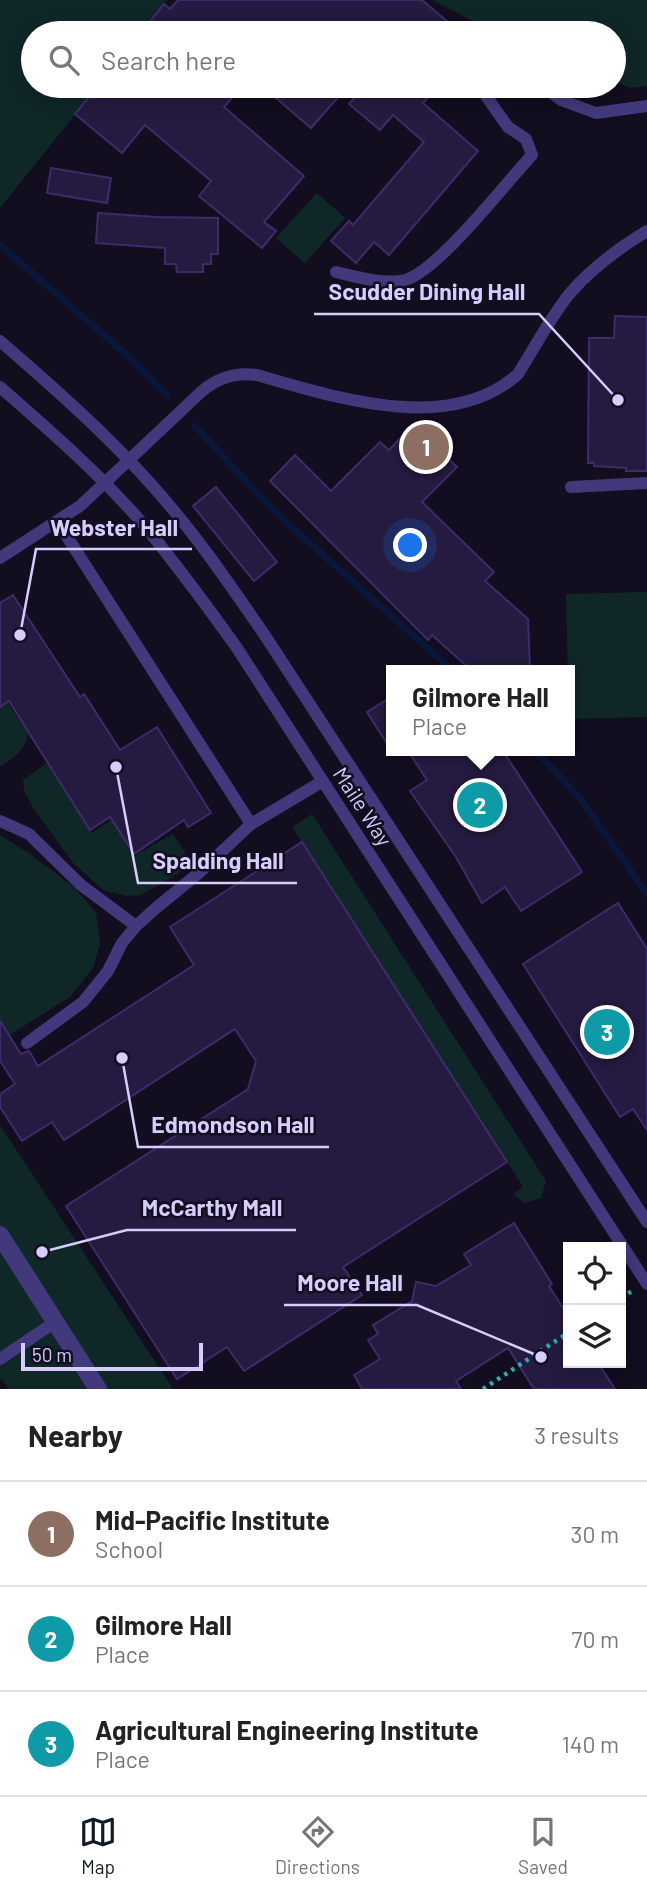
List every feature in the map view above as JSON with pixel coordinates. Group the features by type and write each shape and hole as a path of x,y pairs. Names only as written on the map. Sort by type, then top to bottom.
{"street":[{"path":"0,1235 98,1389"}],"lane":[{"path":"336,272 380,280 402,281 416,276 444,252 531,155 526,139 508,127 487,98"},
{"path":"558,98 596,113 647,106"},
{"path":"0,558 80,506 208,386 223,378 240,374 257,375 395,408 432,406 486,396 518,374 570,294 593,270 618,249 647,231"},
{"name":"Maile Way","path":"0,341 50,385 169,504 217,567 264,634 647,1222"},
{"name":"Maile Way","path":"0,387 104,483 142,523 237,648 647,1284"},
{"path":"571,487 647,483"},
{"path":"57,521 251,824"},
{"path":"27,1043 83,1002 108,971 122,943 136,926 251,824 323,781"},
{"path":"0,821 29,834 81,885 136,926"},
{"path":"0,1359 55,1322"}],"path":[{"path":"483,1389 563,1336"}],"green space":[{"path":"0,0 167,0 150,21 21,21 21,98 88,98 0,208"},
{"path":"432,0 647,0 647,86 626,86 626,21 473,21"},
{"path":"317,193 345,218 305,263 276,238"},
{"path":"647,592 647,717 575,719 575,665 568,665 566,594"},
{"path":"7,702 28,733 19,753 0,766 0,707"},
{"path":"47,763 91,833 112,820 134,856 173,834 193,865 141,895 126,896 103,890 73,863 24,791 23,780"},
{"path":"312,814 546,1181 541,1198 525,1203 513,1194 523,1187 292,827"},
{"path":"0,835 75,888 96,913 100,945 93,968 70,997 0,1041"},
{"path":"0,1125 173,1389 8,1389 2,1379 0,1380"}],"building":[{"path":"178,0 422,0 447,21 151,21 164,4 170,9"},
{"path":"88,98 232,98 224,107 304,176 264,222 276,231 262,248 199,196 211,181 145,125 122,153 75,114"},
{"path":"276,98 337,98 311,128"},
{"path":"354,98 427,98 423,103 478,151 389,255 374,242 356,263 331,241 349,221 353,225 424,142 393,115 380,130 349,104"},
{"path":"51,168 111,178 107,203 47,193"},
{"path":"98,213 218,218 218,254 211,254 211,264 203,264 203,272 177,272 176,264 165,264 165,248 96,243"},
{"path":"615,316 647,317 647,471 626,471 626,468 594,466 594,463 588,463 589,338 614,338"},
{"path":"414,424 457,467 422,502 494,572 485,581 528,619 530,665 465,665 432,635 428,640 270,481 295,455 331,491 380,442 389,450"},
{"path":"216,487 277,562 254,581 193,506"},
{"path":"13,595 80,697 84,694 120,750 157,727 211,813 188,827 184,820 134,854 110,817 90,830 9,701 0,707 0,603"},
{"path":"386,700 386,742 367,712"},
{"path":"411,756 506,756 582,872 521,911 505,887 482,903 456,857 410,791 427,780"},
{"path":"302,842 507,1162 343,1267 362,1295 244,1371 227,1347 177,1379 66,1206 248,1089 256,1061 235,1029 64,1140 52,1122 22,1141 0,1107 0,1094 15,1084 0,1061 0,1021 21,1054 29,1051 38,1066 194,965 170,927"},
{"path":"618,903 647,949 647,1130 633,1109 620,1117 523,964"},
{"path":"514,1223 552,1284 549,1286 563,1308 563,1368 601,1368 615,1389 534,1389 508,1348 456,1381 461,1389 362,1389 354,1375 380,1359 368,1340 378,1334 373,1325 412,1301 416,1282 436,1286 471,1265 464,1254"}],"waterway":[{"path":"0,245 135,362 167,396"},
{"path":"195,426 275,512 446,665"},
{"path":"541,756 580,798 647,894"}],"place":[{"name":"Scudder Dining Hall","path":"618,400"},
{"name":"Mid-Pacific Institute","path":"426,447"},
{"name":"Webster Hall","path":"20,635"},
{"name":"Spalding Hall","path":"116,767"},
{"name":"Gilmore Hall","path":"480,805"},
{"name":"Agricultural Engineering Institute","path":"607,1032"},
{"name":"Edmondson Hall","path":"122,1058"},
{"name":"McCarthy Mall","path":"42,1252"},
{"name":"Moore Hall","path":"541,1357"}]}
